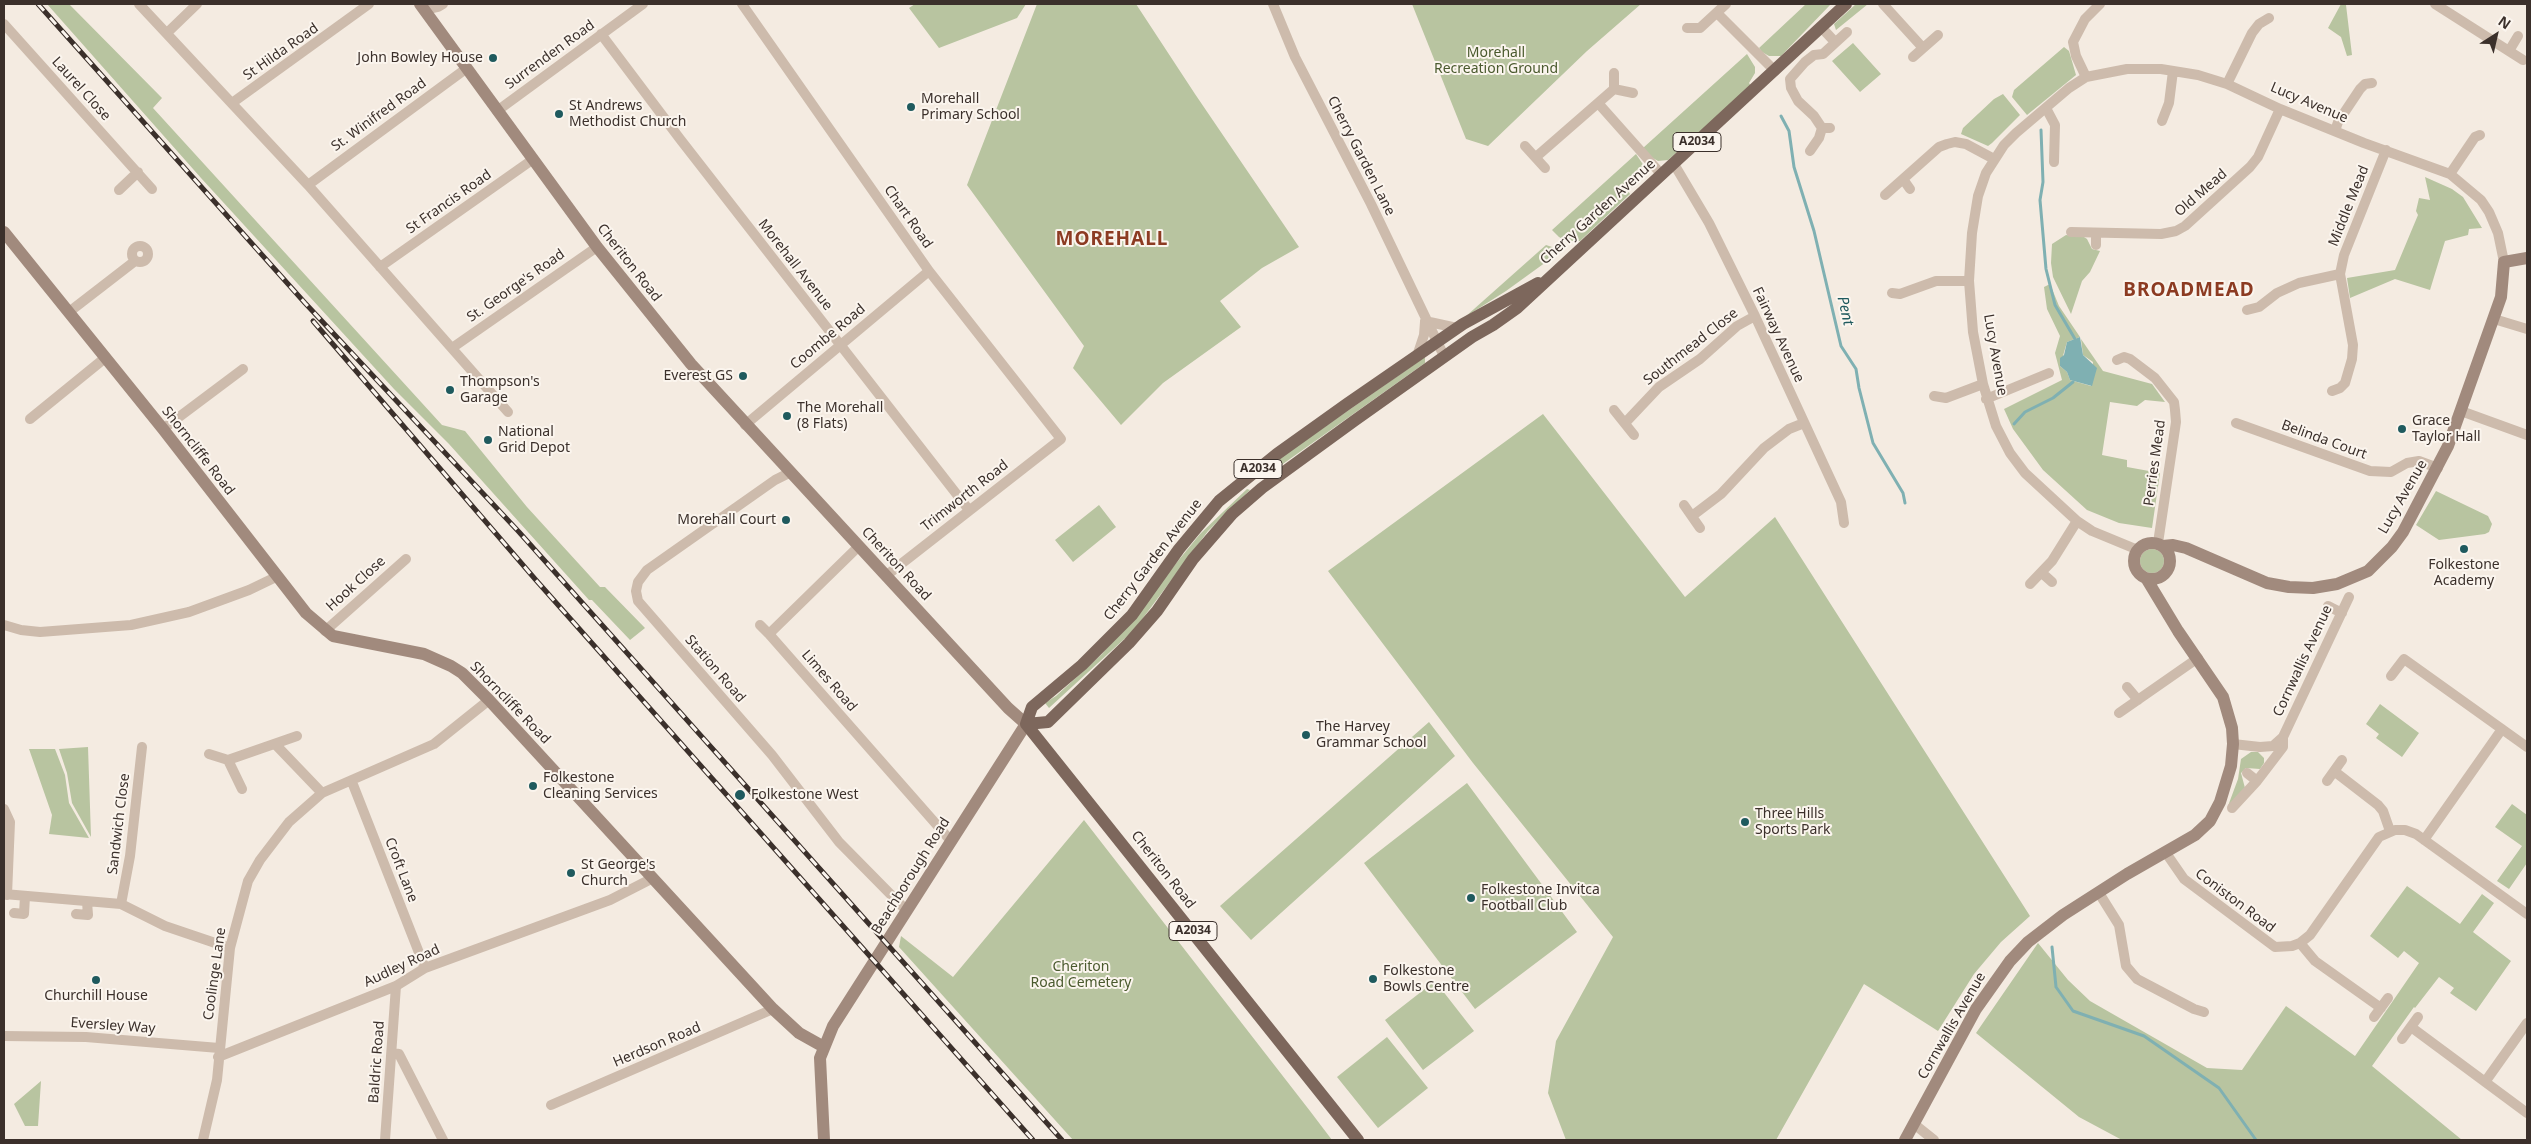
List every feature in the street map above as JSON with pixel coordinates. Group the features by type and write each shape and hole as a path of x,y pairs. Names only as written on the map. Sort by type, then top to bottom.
{"main road":[{"name":"Cherry Garden Avenue","path":"1547,279 1457,328 1297,439 1219,501 1179,549 1132,615 1094,653 1032,707 1026,724 1048,722 1130,643 1157,611 1193,559 1232,514 1262,488 1444,356 1517,308 1540,289 1547,279 1846,4"},
{"name":"Cheriton Road","path":"1026,724 1358,1140"}],"street":[{"path":"139,4 308,185 508,412"},
{"path":"167,33 197,4"},
{"name":"St Hilda Road","path":"232,103 369,4"},
{"path":"422,7 438,7 443,4"},
{"name":"Surrenden Road","path":"497,112 643,4"},
{"name":"Chart Road","path":"742,4 929,271 1061,439"},
{"name":"Cherry Garden Lane","path":"1273,4 1295,57 1371,204 1436,344 1444,356"},
{"path":"1688,28 1700,28 1726,4"},
{"path":"1884,4 1923,48"},
{"path":"2086,77 2076,56 2073,42 2085,19 2100,4"},
{"path":"2435,4 2523,60"},
{"name":"Cheriton Road","path":"422,7 532,160 637,300 789,473 887,575 1008,708 1026,724"},
{"path":"1718,12 1775,71"},
{"path":"2227,84 2252,33 2259,24 2269,18"},
{"name":"Laurel Close","path":"4,24 152,189"},
{"path":"1821,27 1835,42"},
{"path":"1810,151 1826,128 1798,101 1791,88 1790,79 1805,62 1814,55 1823,54 1846,32"},
{"name":"Morehall Avenue","path":"601,34 680,139 969,510"},
{"path":"1912,57 1938,35"},
{"path":"2509,51 2518,36"},
{"name":"St. Winifred Road","path":"308,185 467,68"},
{"name":"Lucy Avenue","path":"2138,550 2092,531 2077,521 2041,489 2010,453 1996,426 1986,399 1973,332 1969,281 1975,213 1985,176 1994,159 2016,133 2086,77 2120,69 2144,68 2198,75 2227,84 2280,109 2450,174 2481,200 2489,212 2498,233 2504,262 2501,297 2494,319 2438,468 2408,524 2392,547 2368,571 2337,584 2313,588 2272,585 2191,551 2173,545 2160,545"},
{"path":"2162,121 2169,103 2173,72"},
{"path":"1536,157 1614,88 1614,74"},
{"path":"2335,131 2338,122 2360,89 2365,84 2372,83"},
{"path":"1614,88 1633,93"},
{"path":"1598,103 1662,175"},
{"path":"2046,108 2055,125 2054,162"},
{"name":"Old Mead","path":"2071,232 2096,239 2161,234 2176,231 2185,226 2250,167 2258,157 2280,109"},
{"path":"2450,174 2475,137 2480,135"},
{"path":"1885,195 1939,147 1955,142 1966,144 1994,159"},
{"path":"1526,146 1544,168"},
{"name":"Middle Mead","path":"2332,391 2340,388 2345,383 2352,359 2353,345 2340,274 2349,241 2386,150"},
{"name":"St Francis Road","path":"380,267 532,160"},
{"name":"Fairway Avenue","path":"1674,164 1709,223 1755,316 1841,502 1844,523"},
{"path":"119,190 138,172"},
{"path":"1903,179 1910,189"},
{"name":"Shorncliffe Road","path":"4,232 163,429 276,578 306,613 325,631 348,640 409,650 437,660 462,674 490,700 773,1009 799,1032 824,1047"},
{"name":"St. George's Road","path":"452,348 596,246"},
{"path":"2504,262 2527,258"},
{"path":"70,312 135,261"},
{"name":"Coombe Road","path":"745,425 929,271"},
{"path":"2247,310 2258,307 2277,293 2299,283 2340,274"},
{"path":"1892,293 1900,294 1936,281 1969,281"},
{"name":"Southmead Close","path":"1625,423 1659,387 1700,359 1737,326 1755,316"},
{"path":"2494,319 2527,329"},
{"path":"1417,357 1424,335 1425,321 1457,328"},
{"name":"Perries Mead","path":"2117,360 2124,357 2130,359 2150,374 2166,390 2174,402 2176,422 2160,545"},
{"path":"30,419 105,358"},
{"path":"163,429 243,369"},
{"path":"1986,399 2049,373"},
{"path":"1934,396 1946,398 1983,384"},
{"path":"1614,410 1634,435"},
{"path":"2461,411 2527,435"},
{"path":"1692,516 1721,494 1764,448 1789,429 1804,423"},
{"name":"Belinda Court","path":"2236,423 2370,471 2391,472 2407,463 2419,461 2438,468"},
{"name":"Trimworth Road","path":"887,575 1061,439"},
{"name":"Station Road","path":"789,473 775,480 647,570 638,582 638,601 772,755 839,842 906,910"},
{"path":"1684,505 1700,528"},
{"path":"2030,584 2042,573 2077,521"},
{"path":"2164,575 2158,578 2141,576 2135,566 2135,555 2147,543 2160,545 2168,553 2171,563"},
{"path":"769,634 859,546"},
{"path":"2157,593 2171,563 2191,551"},
{"name":"Hook Close","path":"325,631 406,558"},
{"path":"2042,573 2052,582"},
{"path":"4,625 21,630 40,632 131,625 189,612 276,578"},
{"name":"Cornwallis Avenue","path":"1905,1140 1976,1009 2010,961 2045,928 2127,874 2166,854 2188,840 2204,827 2220,802 2231,766 2233,744 2232,728 2223,697 2178,631 2157,593 2146,578"},
{"name":"Cornwallis Avenue","path":"2233,744 2260,747 2273,746 2283,737 2349,597"},
{"path":"2328,606 2342,613"},
{"name":"Limes Road","path":"760,625 951,841"},
{"path":"2119,713 2151,693 2198,658"},
{"path":"2391,676 2404,659 2527,747"},
{"path":"2127,687 2138,700"},
{"name":"Coolinge Lane","path":"203,1140 217,1080 230,948 248,880 260,860 289,822 322,793 352,782 434,744 490,700"},
{"name":"Beachborough Road","path":"824,1047 833,1026 1026,724"},
{"path":"2424,840 2502,728"},
{"path":"209,754 228,760 297,736"},
{"name":"Cornwallis Avenue","path":"2232,808 2257,781 2283,747 2283,737"},
{"path":"275,744 322,793"},
{"name":"Sandwich Close","path":"121,904 130,856 142,747"},
{"path":"228,760 242,789"},
{"path":"2327,781 2342,760"},
{"path":"2334,771 2378,805 2383,811 2390,831"},
{"path":"2247,773 2257,781"},
{"name":"Croft Lane","path":"352,782 426,968"},
{"path":"4,810 10,822 6,895 121,904 165,926 230,948"},
{"path":"2381,1008 2315,961 2300,943 2310,935 2379,837 2390,831 2405,830 2424,840 2527,914"},
{"name":"Coniston Road","path":"2166,854 2184,879 2264,941 2274,947 2282,948 2300,943"},
{"name":"Audley Road","path":"219,1052 396,986 426,968 610,900 653,878"},
{"path":"2099,893 2119,926 2126,966 2137,979 2194,1009 2204,1012"},
{"path":"14,913 24,914 26,896"},
{"path":"76,914 88,915 87,902"},
{"name":"Baldric Road","path":"385,1140 396,986"},
{"path":"2374,1017 2388,998"},
{"name":"Herdson Road","path":"551,1105 773,1009"},
{"path":"2402,1039 2418,1017"},
{"path":"2485,1082 2527,1023"},
{"path":"2411,1027 2527,1113"},
{"name":"Eversley Way","path":"4,1036 86,1037 219,1052"},
{"path":"824,1047 820,1058 824,1140"},
{"path":"392,1053 399,1054 443,1140"},
{"path":"1914,1124 1934,1140"}],"green space":[{"path":"47,4 69,4 162,98 153,108 442,425 465,431 527,507 600,587 605,587 645,628 630,640 592,600 589,600 449,444 394,389 201,178"},
{"path":"915,4 1026,4 1017,18 939,48 909,8"},
{"path":"1037,4 1136,4 1299,247 1262,268 1220,301 1241,327 1163,383 1121,425 1073,368 1084,346 967,185"},
{"name":"Morehall Recreation Ground","path":"1412,4 1641,4 1587,51 1488,146 1466,139"},
{"path":"1806,4 1831,4 1781,56 1769,56 1762,52 1759,48"},
{"path":"1856,4 1868,4 1836,30 1834,24"},
{"path":"2341,4 2346,5 2352,55 2347,56 2341,37 2328,28"},
{"path":"1853,43 1881,74 1860,92 1832,61"},
{"path":"2064,47 2069,51 2076,75 2027,115 2012,97 2014,90"},
{"path":"1747,54 1755,67 1755,73 1749,83 1751,86 1668,160 1658,161 1651,157 1643,148"},
{"path":"2003,94 2020,115 1992,143 1988,146 1961,134 1963,128 1994,99"},
{"path":"1636,154 1646,169 1642,176 1628,191 1630,194 1580,241 1566,241 1552,230"},
{"path":"2425,177 2452,189 2463,197 2482,228 2469,229 2468,235 2445,241 2430,290 2395,279 2350,298 2347,278 2395,270 2418,215 2416,211 2419,198 2430,200"},
{"path":"2066,235 2084,237 2092,249 2100,251 2090,272 2082,281 2071,314 2053,277 2051,263 2052,244"},
{"path":"1546,245 1552,247 1555,252 1553,257 1506,291 1465,317"},
{"path":"2050,284 2059,306 2080,337 2067,342 2060,366 2067,372 2070,380 2091,386 2093,362 2083,355 2081,339 2103,371 2152,384 2165,402 2145,400 2137,406 2110,402 2102,455 2127,460 2127,467 2160,473 2152,528 2119,523 2087,510 2043,470 2013,429 2004,409 2062,380 2055,353 2060,336 2047,309 2044,287"},
{"path":"1425,357 1425,363 1273,471 1269,471 1268,468 1273,463"},
{"name":"Three Hills Sports Park","path":"1543,414 1685,597 1775,517 2030,916 2001,942 1974,974 1938,1031 1864,984 1776,1140 1566,1140 1548,1093 1556,1041 1613,937 1473,763 1328,571"},
{"path":"1247,489 1250,490 1208,531 1134,630 1049,708 1045,703 1056,696 1102,654 1200,534"},
{"path":"2436,491 2488,516 2492,524 2489,532 2439,540 2416,525"},
{"path":"1099,505 1116,527 1073,562 1055,540"},
{"path":"2152,549 2157,550 2163,556 2163,566 2157,572 2152,573 2147,572 2141,566 2140,561 2141,556 2147,550"},
{"path":"2380,704 2419,733 2402,757 2376,738 2379,734 2366,724"},
{"path":"1429,722 1455,756 1251,940 1220,906"},
{"path":"88,747 91,837 72,803 67,773 59,749"},
{"path":"29,749 55,749 65,775 69,803 89,838 49,834 52,815"},
{"path":"2251,752 2258,752 2264,758 2264,763 2260,769 2246,768 2241,773 2245,788 2228,806 2238,779 2241,759"},
{"name":"Folkestone Invitca Football Club","path":"1467,783 1577,932 1475,1009 1364,863"},
{"path":"2512,804 2527,815 2527,863 2509,889 2497,881 2522,846 2495,827"},
{"name":"Cheriton Road Cemetery","path":"1084,820 1332,1140 1073,1140 899,947 901,936 953,977"},
{"path":"2407,886 2460,924 2482,894 2494,903 2473,932 2511,961 2476,1011 2450,993 2454,988 2439,977 2414,1007 2372,1066 2462,1140 2122,1140 2079,1117 1976,1033 2038,943 2068,980 2090,1001 2207,1068 2242,1070 2286,1006 2355,1056 2419,963 2404,951 2398,958 2370,936"},
{"path":"1435,981 1474,1031 1423,1070 1385,1020"},
{"path":"1387,1037 1428,1088 1378,1128 1337,1077"},
{"path":"41,1081 38,1126 25,1126 14,1104"}],"water":[{"path":"2080,337 2083,355 2097,368 2092,386 2070,380 2067,372 2060,366 2060,358 2064,355 2067,342"}],"waterway":[{"name":"Pent","path":"1781,116 1789,131 1794,167 1814,231 1841,346 1856,369 1873,443 1903,493 1905,503"},
{"path":"2041,130 2043,182 2040,200 2046,269 2055,305 2075,339"},
{"path":"2014,424 2025,412 2053,398 2073,382"},
{"path":"2052,947 2056,987 2073,1011 2144,1036 2219,1088 2256,1140"}],"railway":[{"path":"38,4 305,303 519,532 1062,1140"},
{"path":"313,321 535,579 1033,1140"}],"place":[{"name":"John Bowley House","path":"493,58"},
{"name":"Morehall Primary School","path":"911,107"},
{"name":"St Andrews Methodist Church","path":"559,114"},
{"name":"Everest GS","path":"743,376"},
{"name":"Thompson's Garage","path":"450,390"},
{"name":"The Morehall (8 Flats)","path":"787,416"},
{"name":"Grace Taylor Hall","path":"2402,429"},
{"name":"National Grid Depot","path":"488,440"},
{"name":"Morehall Court","path":"786,520"},
{"name":"Folkestone Academy","path":"2464,549"},
{"name":"The Harvey Grammar School","path":"1306,735"},
{"name":"Folkestone Cleaning Services","path":"533,786"},
{"name":"Folkestone West","path":"740,795"},
{"name":"Three Hills Sports Park","path":"1745,822"},
{"name":"St George's Church","path":"571,873"},
{"name":"Folkestone Invitca Football Club","path":"1471,898"},
{"name":"Folkestone Bowls Centre","path":"1373,979"},
{"name":"Churchill House","path":"96,980"}],"district":[{"name":"MOREHALL","path":"1112,240"},
{"name":"BROADMEAD","path":"2189,291"}]}
